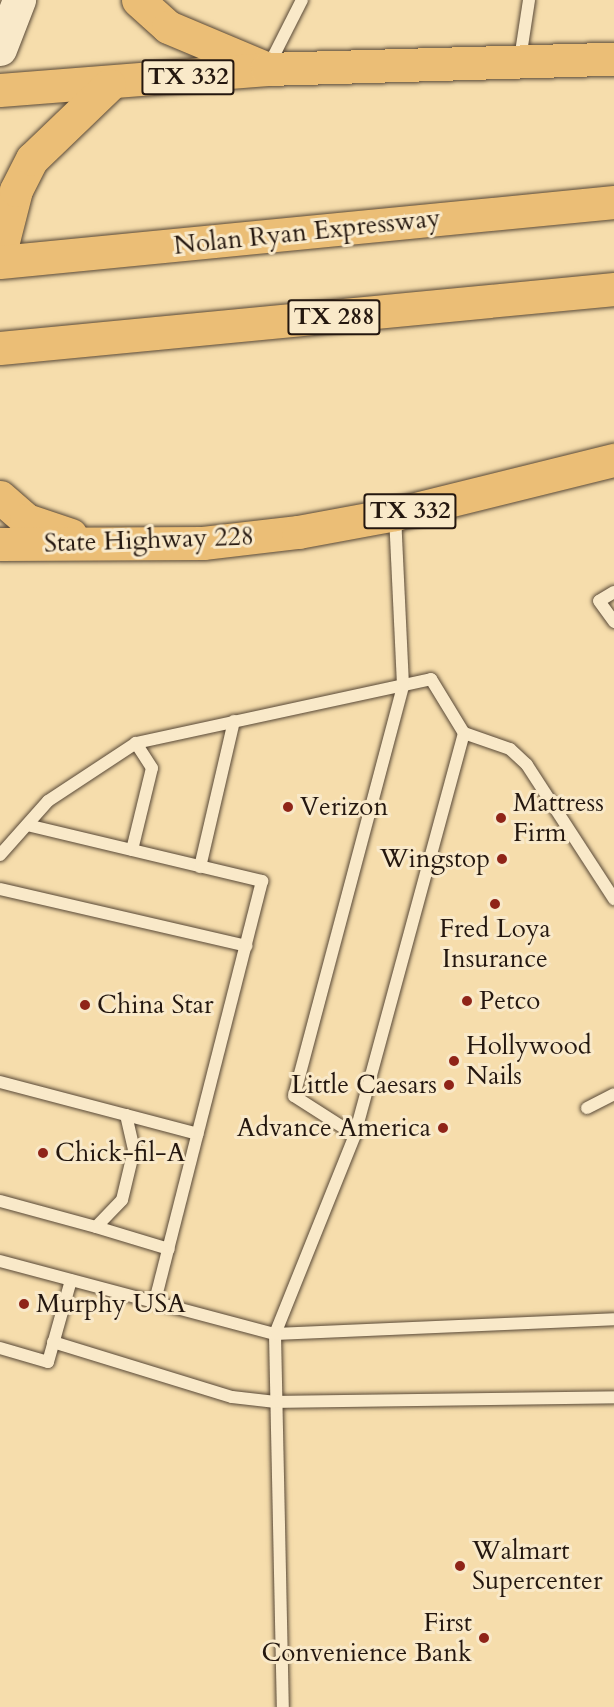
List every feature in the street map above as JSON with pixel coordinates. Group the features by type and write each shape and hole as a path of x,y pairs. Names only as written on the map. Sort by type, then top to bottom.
{"main road":[{"path":"0,49 20,0"},
{"path":"138,0 168,27 267,69"},
{"name":"TX 332","path":"0,90 109,85 267,69 520,59 614,58"},
{"path":"0,253 16,190 32,159 109,85"},
{"name":"Nolan Ryan Expressway","path":"0,262 614,202"},
{"name":"TX 288","path":"0,348 614,289"},
{"name":"State Highway 228","path":"1,544 203,543 395,514 614,460"},
{"path":"0,497 39,526 102,543"}],"lane":[{"path":"267,69 302,0"},
{"path":"520,59 529,0"},
{"path":"355,1135 294,1096 403,685 395,514"},
{"path":"614,592 599,601 614,622"},
{"path":"0,855 48,801 136,743 431,679 464,733 510,749 527,765 614,899"},
{"path":"200,867 234,721"},
{"path":"283,1707 275,1334 355,1135 464,733"},
{"path":"132,850 152,768 136,743"},
{"path":"27,825 262,882 155,1302"},
{"path":"0,889 247,946"},
{"path":"0,1082 198,1134"},
{"path":"587,1108 614,1094"},
{"path":"96,1227 122,1200 134,1150 126,1115"},
{"path":"0,1201 169,1249"},
{"path":"0,1261 275,1334 614,1319"},
{"path":"0,1348 48,1362 71,1280"},
{"path":"53,1342 232,1397 276,1402 614,1397"}],"place":[{"name":"Verizon","path":"288,807"},
{"name":"Mattress Firm","path":"501,818"},
{"name":"Wingstop","path":"502,859"},
{"name":"Fred Loya Insurance","path":"495,904"},
{"name":"Petco","path":"467,1001"},
{"name":"China Star","path":"85,1005"},
{"name":"Hollywood Nails","path":"454,1061"},
{"name":"Little Caesars","path":"449,1085"},
{"name":"Advance America","path":"443,1128"},
{"name":"Chick-fil-A","path":"43,1153"},
{"name":"Murphy USA","path":"24,1304"},
{"name":"Walmart Supercenter","path":"460,1566"},
{"name":"First Convenience Bank","path":"484,1638"}]}
